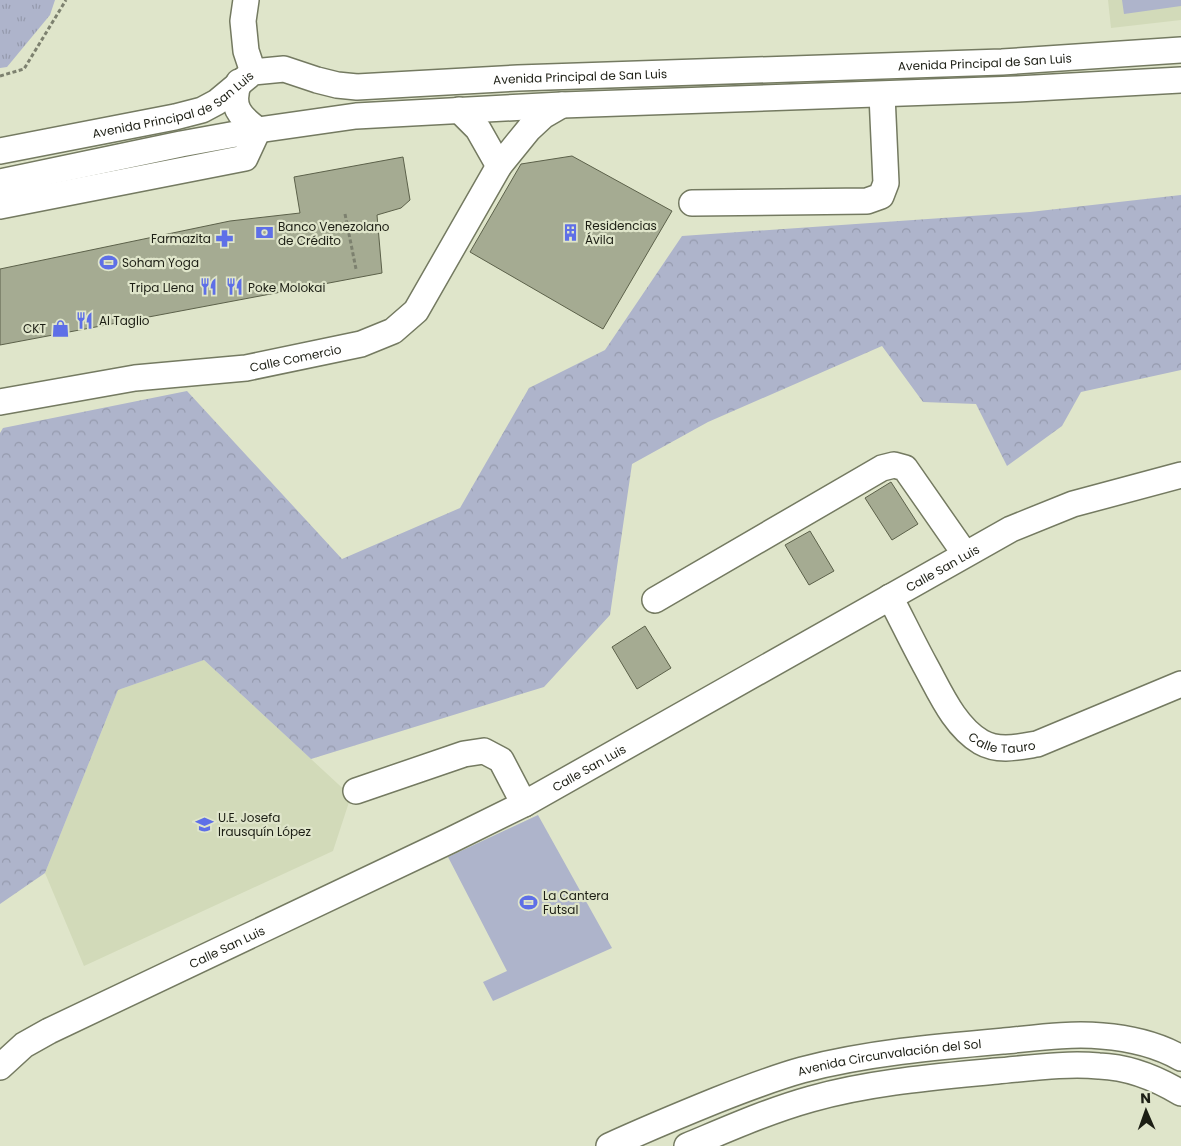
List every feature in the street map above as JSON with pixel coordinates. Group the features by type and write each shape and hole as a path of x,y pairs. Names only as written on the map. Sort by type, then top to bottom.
{"street":[{"path":"246,0 244,21 246,77 236,90 237,109 243,119 258,130"},
{"name":"Avenida Principal de San Luis","path":"0,152 202,110 217,102 246,77 284,69 337,85 357,87 518,78 1002,62 1181,50"},
{"path":"0,182 181,144 258,130 356,116 562,105 882,95 1181,80"},
{"path":"692,203 867,201 881,196 886,183 882,95"},
{"name":"Calle Comercio","path":"0,402 135,378 246,368 347,348 393,331 416,312 499,166 529,129 543,116 562,105"},
{"path":"458,110 478,129 499,166"},
{"path":"0,206 245,158 258,130"},
{"path":"655,600 882,468 894,465 905,468 966,554"},
{"name":"Calle San Luis","path":"0,1067 24,1045 49,1031 524,804 1011,529 1073,504 1181,475"},
{"name":"Calle Tauro","path":"890,597 939,691 954,715 967,731 982,743 1016,748 1037,744 1181,684"},
{"path":"356,791 464,754 484,751 501,760 524,804"},
{"name":"Avenida Circunvalación del Sol","path":"609,1146 656,1124 763,1082 802,1070 887,1054 1017,1039 1101,1036 1141,1042 1181,1058"},
{"path":"687,1146 777,1110 813,1099 894,1083 974,1073 1064,1066 1100,1066 1134,1071 1158,1080 1181,1093"}],"path":[{"path":"0,76 24,69 66,0"},
{"path":"345,214 356,269"}],"shaded area":[{"path":"1108,0 1181,0 1181,20 1111,28"},
{"name":"U.E. Josefa Irausquín López","path":"204,660 351,796 333,851 84,966 45,873 118,690"}],"green space":[{"path":"0,0 55,0 50,15 7,67 0,68"},
{"path":"1122,0 1181,0 1181,6 1124,14"},
{"path":"1181,195 1181,370 1081,392 1062,426 1007,466 976,404 923,402 882,346 708,422 632,464 610,615 544,687 311,759 204,660 118,690 45,873 0,904 0,433 3,428 187,391 342,559 460,508 529,388 605,350 682,236 1030,212"},
{"name":"La Cantera Futsal","path":"538,815 612,948 493,1001 483,982 507,971 448,857"}],"building":[{"name":"Residencias Ávila","path":"572,156 672,211 603,329 470,252 521,164"},
{"path":"403,157 410,200 401,208 377,215 382,273 0,345 0,269 230,221 300,213 294,177"},
{"path":"891,482 918,524 892,540 865,498"},
{"path":"810,531 834,571 809,585 785,545"},
{"path":"645,626 671,668 637,689 612,647"}],"place":[{"name":"Residencias Ávila","path":"571,232"},
{"name":"Banco Venezolano de Crédito","path":"264,233"},
{"name":"Farmazita","path":"225,238"},
{"name":"Soham Yoga","path":"108,262"},
{"name":"Tripa Llena","path":"208,287"},
{"name":"Poke Molokai","path":"234,287"},
{"name":"Al Taglio","path":"85,320"},
{"name":"CKT","path":"60,328"},
{"name":"U.E. Josefa Irausquín López","path":"204,824"},
{"name":"La Cantera Futsal","path":"529,902"}]}
